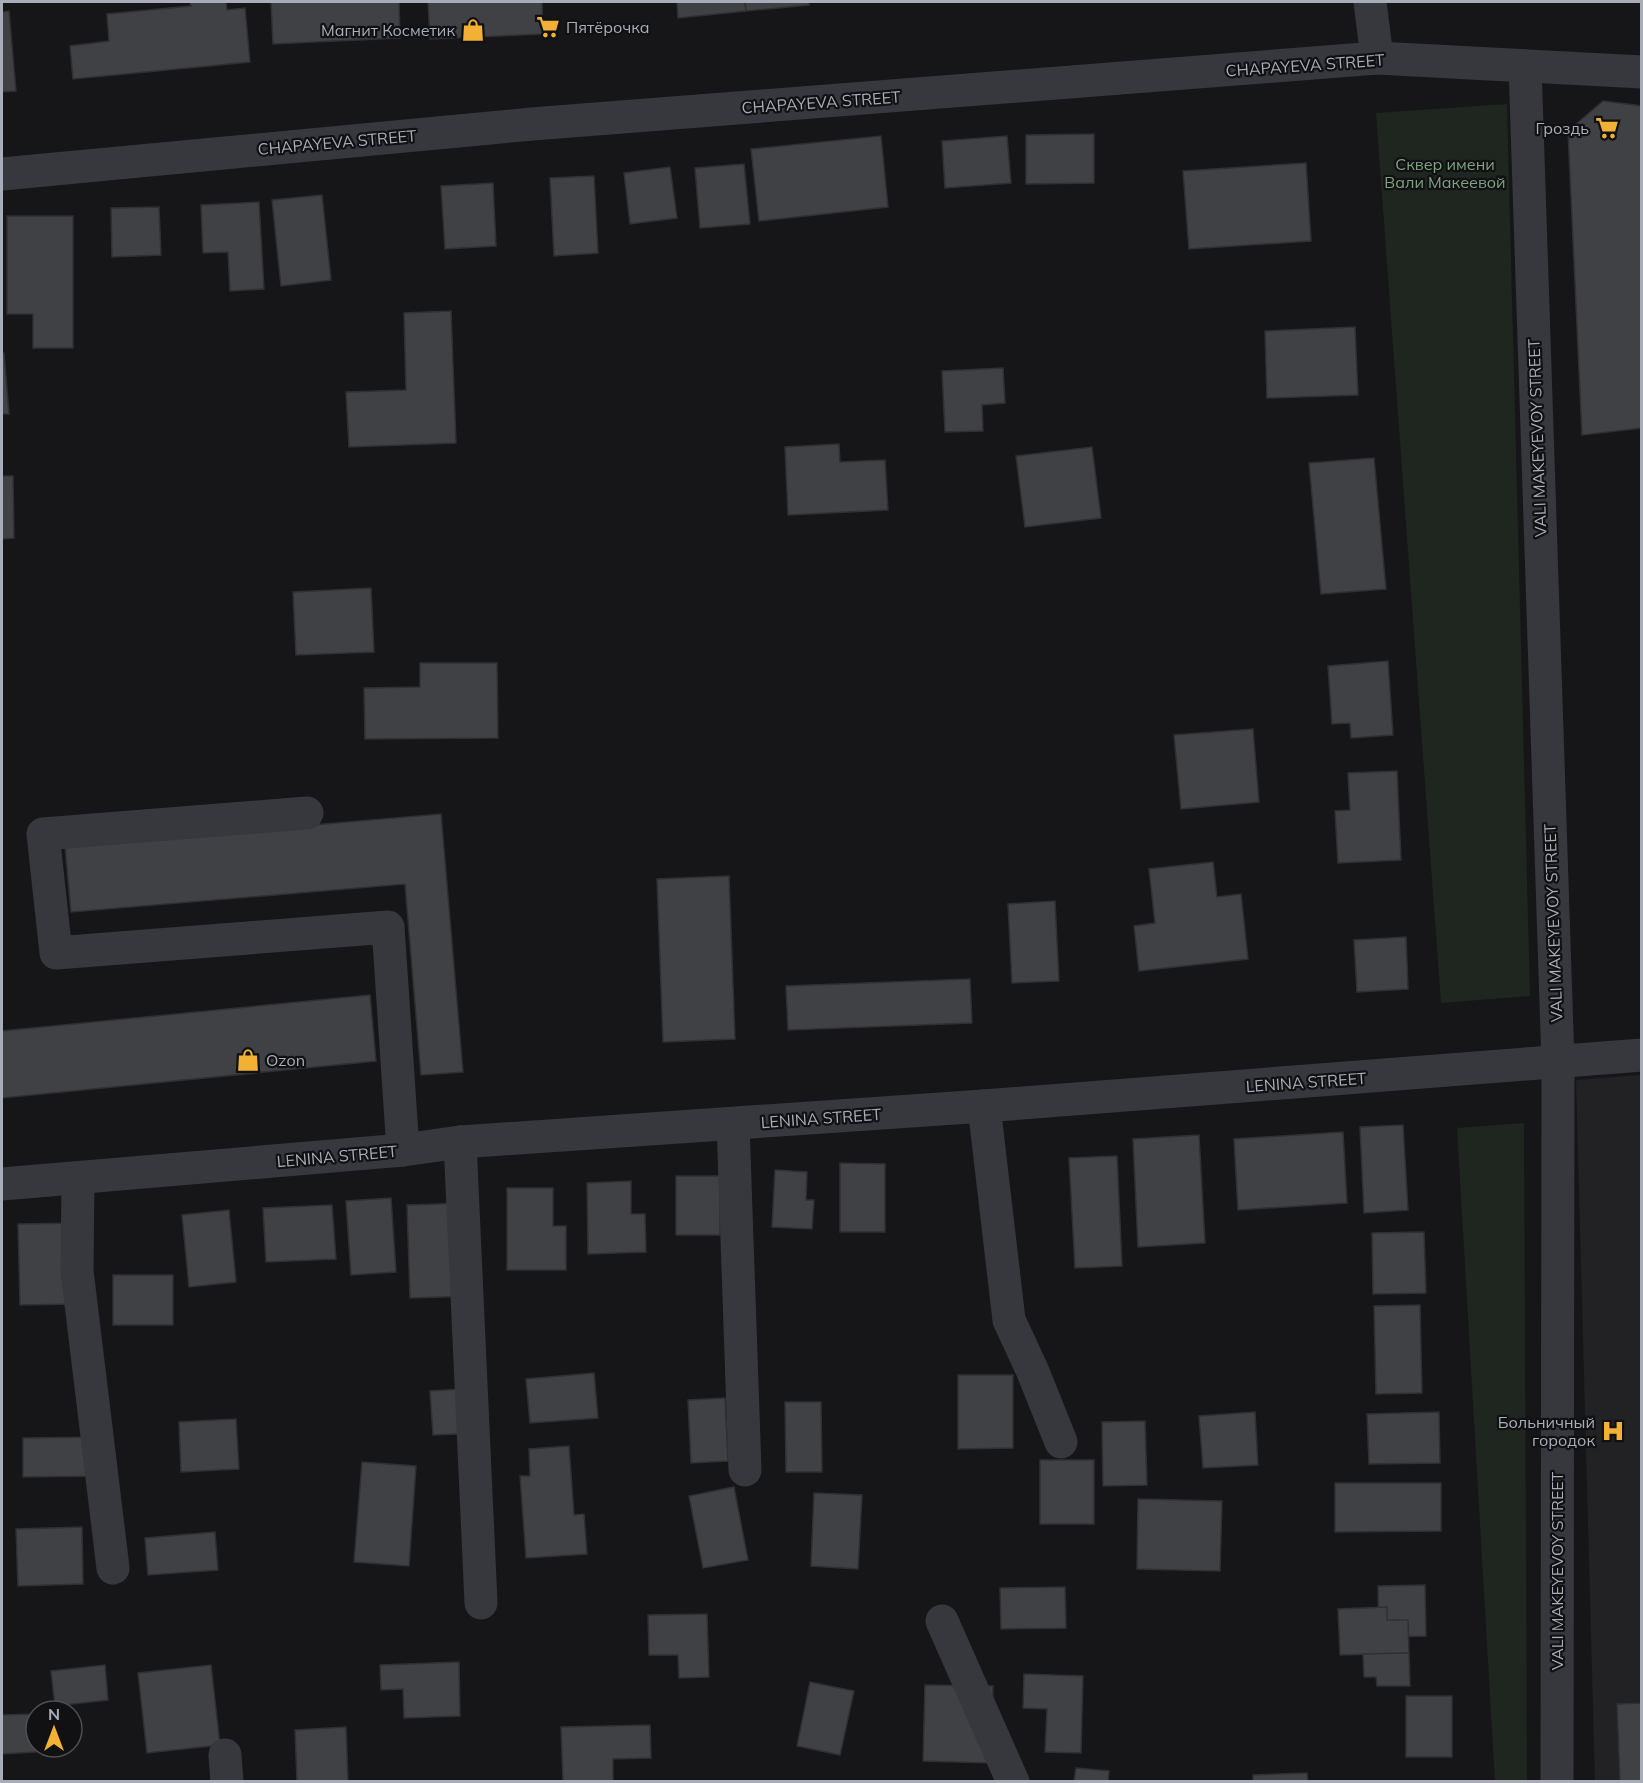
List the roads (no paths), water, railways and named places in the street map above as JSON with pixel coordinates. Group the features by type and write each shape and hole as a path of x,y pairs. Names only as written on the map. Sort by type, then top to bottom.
{"street":[{"path":"1370,2 1377,58"},
{"name":"CHAPAYEVA STREET","path":"2,174 532,124 1377,58 1641,72"},
{"name":"VALI MAKEYEVOY STREET","path":"1525,66 1558,1062 1557,1782"},
{"path":"307,813 43,834 56,953 388,927 403,1150"},
{"name":"LENINA STREET","path":"2,1184 403,1150 460,1142 984,1106 1641,1055"},
{"path":"984,1106 1009,1320 1033,1372 1060,1442"},
{"path":"733,1124 745,1470"},
{"path":"460,1142 481,1603"},
{"path":"78,1179 77,1271 113,1568"},
{"path":"942,1621 1013,1782"}],"place":[{"name":"Пятёрочка","path":"548,27"},
{"name":"Магнит Косметик","path":"473,30"},
{"name":"Гроздь","path":"1607,128"},
{"name":"Ozon","path":"248,1060"},
{"name":"Больничный городок","path":"1613,1431"}],"park label":[{"name":"Сквер имени Вали Макеевой","path":"1445,173"}]}
